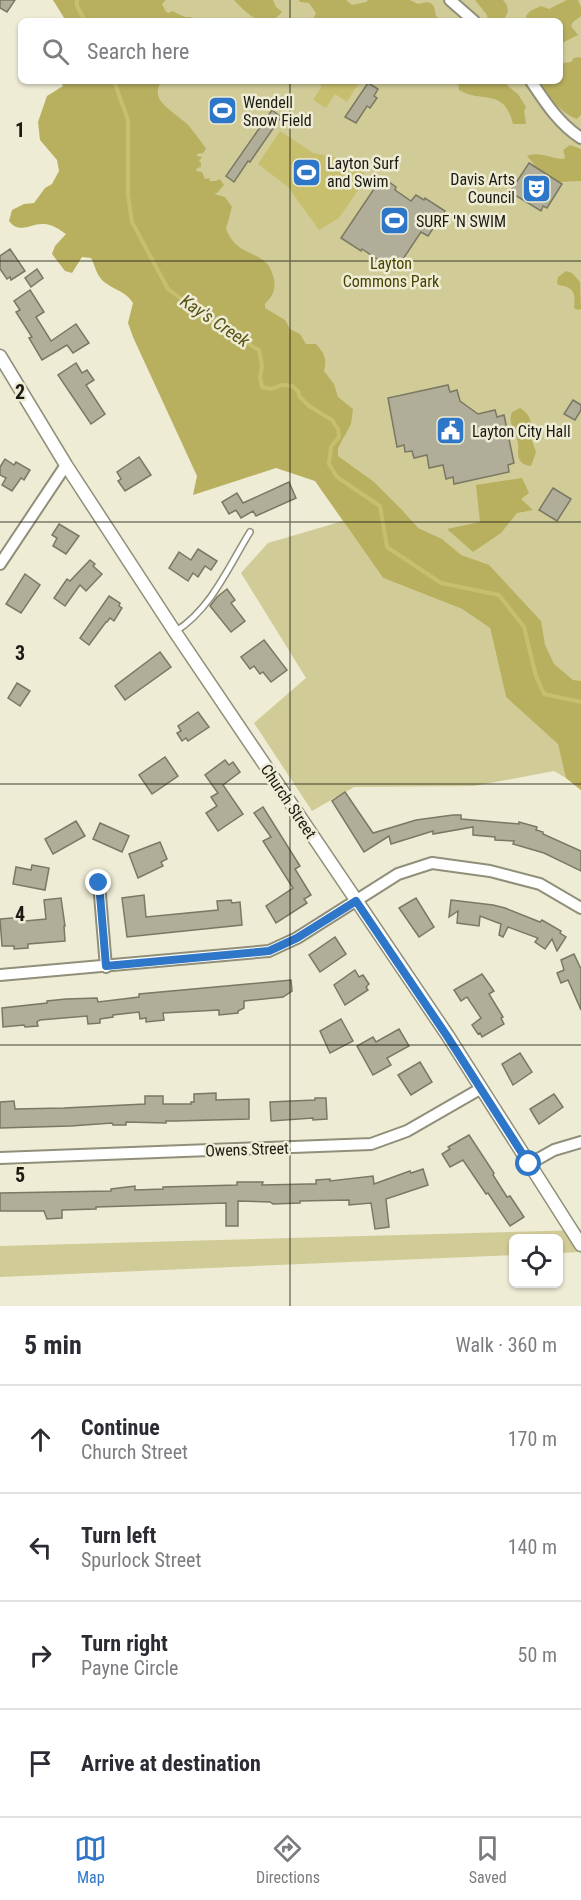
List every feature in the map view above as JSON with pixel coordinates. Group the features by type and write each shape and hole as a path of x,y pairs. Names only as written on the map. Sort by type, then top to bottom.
{"street":[{"path":"450,0 471,18"},
{"path":"533,84 569,130 581,138"},
{"name":"Church Street","path":"0,356 66,465 175,632 447,1036 581,1245"},
{"path":"0,564 66,465"},
{"path":"0,975 269,951 297,938 398,874 432,863 490,871 540,884 581,908"},
{"path":"99,883 106,966"},
{"name":"Owens Street","path":"0,1158 370,1144 407,1131 480,1089"},
{"path":"529,1164 554,1150 581,1142"}],"lane":[{"path":"175,632 193,620 204,607 250,532"}],"green space":[{"name":"Layton Commons Park","path":"82,0 581,0 581,790 554,771 474,786 354,787 312,811 254,723 306,678 241,573 268,543 343,521 383,578 462,609 490,628 506,697 546,682 327,451 119,84 563,84 563,18 88,18"},
{"path":"581,1230 581,1252 563,1253 563,1234 509,1234 509,1255 0,1277 0,1246"}],"shaded area":[{"path":"53,0 166,0 162,4 166,12 172,11 191,18 64,18"},
{"path":"234,0 273,0 282,12 276,18 255,18"},
{"path":"299,0 346,0 352,5 368,0 410,0 418,4 429,2 433,5 438,18 314,18 316,13 309,3"},
{"path":"475,0 503,0 507,5 508,12 505,18 488,18"},
{"path":"567,0 578,0 581,16 571,26 578,35 563,42 563,18 526,18 530,11 541,6 549,9"},
{"path":"574,58 581,58 581,115 577,119 560,108 539,84 563,84 563,63 571,62"},
{"path":"62,84 160,84 158,95 160,99 189,126 206,149 203,153 197,154 202,157 199,161 201,167 196,171 202,172 205,179 209,178 210,181 220,179 224,185 214,194 225,197 232,207 226,229 230,237 239,247 262,259 271,270 274,290 265,308 285,320 290,329 300,334 306,344 316,344 325,360 324,371 334,384 338,397 353,409 351,424 338,448 338,456 374,482 418,528 442,539 461,555 489,565 541,621 545,645 554,664 573,680 581,681 581,790 566,778 558,744 506,697 490,628 462,609 383,578 315,481 276,468 193,495 197,476 128,323 133,303 126,295 102,280 91,258 82,257 72,273 65,271 52,254 55,246 66,234 53,226 39,224 21,228 9,221 12,210 24,204 34,203 45,188 52,184 59,171 57,160 40,140 38,122 47,96 63,86"},
{"path":"319,84 358,84 347,102 335,94 326,108 313,100 322,86"},
{"path":"458,84 506,84 518,94 526,107 524,111 526,124 513,124 509,112 498,101 459,90"},
{"path":"280,131 313,153 366,163 361,186 339,218 319,230 288,187 258,164"},
{"path":"570,145 581,149 581,181 559,182 539,170 527,156 537,154 564,159 563,150"},
{"path":"566,271 572,273 580,282 581,309 574,308 575,298 571,289 558,285 558,277"},
{"path":"520,408 526,413 531,423 530,435 536,452 531,466 519,459 517,440 511,425 512,412"},
{"path":"522,478 529,493 521,499 533,510 517,513 501,533 473,552 447,529 480,522 476,485"}],"building":[{"path":"0,0 15,0 7,12 0,8"},
{"path":"367,84 378,89 374,96 377,98 370,108 367,106 356,123 345,117"},
{"path":"272,110 281,117 234,182 226,176"},
{"name":"Davis Arts Council","path":"529,163 562,184 547,208 543,206 541,211 510,192"},
{"name":"SURF 'N SWIM","path":"382,177 411,201 416,195 445,211 428,236 421,232 395,271 341,238"},
{"path":"10,249 25,271 11,280 10,277 7,279 0,269 0,256"},
{"path":"37,269 43,278 31,287 25,278"},
{"path":"30,290 44,312 36,317 51,341 76,324 89,343 73,353 67,345 42,360 29,338 32,337 16,312 20,310 14,301"},
{"path":"76,363 82,373 87,370 94,380 86,385 105,414 91,424 58,375"},
{"name":"Layton City Hall","path":"448,385 450,392 457,390 460,401 478,414 495,410 497,417 504,415 514,463 508,465 509,472 454,484 453,477 446,479 443,465 429,468 427,455 414,458 412,451 405,452 404,445 397,447 388,398"},
{"path":"573,400 581,405 581,410 575,420 564,414"},
{"path":"139,457 151,475 125,491 118,481 121,479 117,472"},
{"path":"5,459 14,465 16,462 30,470 24,480 21,478 12,491 2,485 6,478 0,475 0,467"},
{"path":"289,482 296,498 256,516 253,511 241,518 236,510 229,514 222,502 237,493 243,503"},
{"path":"553,488 571,499 557,521 539,510"},
{"path":"59,524 79,536 66,554 53,546 57,538 52,535"},
{"path":"198,549 217,561 211,570 205,566 198,577 193,573 188,581 169,568 179,552 191,560"},
{"path":"90,560 102,574 86,591 80,585 65,606 54,598 67,579 70,581"},
{"path":"25,574 40,585 21,613 6,604"},
{"path":"227,589 235,600 231,603 245,621 231,632 210,606"},
{"path":"109,596 120,603 119,606 122,608 114,621 110,618 89,645 80,638"},
{"path":"264,640 287,670 271,682 254,666 250,669 241,657"},
{"path":"160,652 171,667 125,700 115,686"},
{"path":"17,683 30,691 20,706 8,698"},
{"path":"198,712 209,727 188,741 186,738 182,741 177,733 181,731 178,726"},
{"path":"165,757 178,776 152,794 139,775"},
{"path":"225,760 229,765 233,762 240,772 223,785 243,814 218,831 206,813 217,806 211,797 218,793 205,775"},
{"path":"345,792 373,833 416,820 453,815 461,815 461,819 519,824 519,822 537,827 536,830 543,834 581,851 581,871 544,853 513,844 514,841 473,835 473,827 433,834 433,831 391,844 389,836 364,852 332,801"},
{"path":"263,807 300,866 295,869 311,895 304,899 307,903 276,923 266,906 293,888 263,841 271,837 254,813"},
{"path":"76,821 85,836 53,854 45,839"},
{"path":"100,823 129,836 122,852 93,839"},
{"path":"160,842 167,859 161,862 163,866 138,878 129,854"},
{"path":"32,865 49,868 45,890 13,884 16,867 31,870"},
{"path":"144,895 146,917 218,910 217,901 240,902 242,925 127,937 122,898"},
{"path":"61,898 65,941 28,944 28,948 14,949 14,946 2,946 0,919 24,917 25,921 46,919 44,900"},
{"path":"416,898 434,927 419,937 399,908"},
{"path":"451,900 505,908 540,922 542,920 561,931 560,933 566,937 557,951 552,939 545,949 535,942 538,938 508,927 503,937 499,935 501,924 480,916 479,926 457,923 458,911 449,917"},
{"path":"335,937 346,954 320,972 309,955"},
{"path":"574,954 581,969 581,1010 568,980 561,983 557,973 564,970 561,960"},
{"path":"355,970 359,977 363,975 369,984 366,987 368,990 345,1005 334,985"},
{"path":"482,974 494,991 489,994 503,1017 501,1018 504,1024 482,1037 472,1025 481,1018 467,997 461,1001 454,990"},
{"path":"291,980 292,991 283,997 244,1001 244,1008 238,1013 219,1015 219,1010 163,1013 164,1020 146,1022 146,1018 140,1019 139,1012 113,1015 113,1017 100,1019 100,1023 88,1024 87,1016 40,1020 37,1022 38,1026 3,1027 2,1008 66,999 97,998 98,1002 139,997 139,994"},
{"path":"341,1019 353,1041 330,1053 320,1031"},
{"path":"399,1029 409,1046 387,1058 391,1065 373,1075 357,1046 373,1037 376,1042"},
{"path":"520,1053 532,1072 513,1085 502,1064"},
{"path":"420,1062 432,1082 411,1095 398,1075"},
{"path":"216,1093 216,1100 249,1099 249,1119 0,1128 0,1102 14,1101 15,1109 64,1108 145,1104 145,1096 163,1096 163,1104 191,1104 194,1102 194,1094"},
{"path":"554,1094 563,1107 539,1124 530,1109"},
{"path":"315,1098 326,1098 327,1119 271,1121 270,1102 315,1100"},
{"path":"469,1135 507,1197 510,1196 524,1217 510,1226 463,1160 450,1167 442,1154 450,1149 448,1147"},
{"path":"423,1169 428,1185 386,1199 389,1227 375,1229 371,1203 349,1205 349,1200 273,1204 238,1201 238,1226 226,1226 226,1203 62,1210 62,1218 47,1219 44,1211 0,1211 0,1193 111,1191 111,1189 135,1186 135,1190 163,1189 163,1187 237,1185 237,1182 263,1182 262,1185 316,1184 316,1180 330,1179 330,1181 373,1176 374,1184 410,1171 411,1173"}],"waterway":[{"name":"Kay's Creek","path":"77,0 77,6 83,18"},
{"name":"Kay's Creek","path":"115,84 128,120 128,195 132,222 168,289 220,328 259,350 262,387 271,389 282,385 292,386 309,406 332,420 338,429 339,437 331,447 329,464 337,477 380,506 387,547 441,583 499,595 524,627 536,676 544,694 581,702"}],"place":[{"name":"Wendell Snow Field","path":"222,111"},
{"name":"Layton Surf and Swim","path":"306,172"},
{"name":"Davis Arts Council","path":"536,188"},
{"name":"SURF 'N SWIM","path":"395,221"},
{"name":"Layton City Hall","path":"451,431"}],"route":[{"path":"99,883 106,966 269,951 297,938 356,901 447,1036 529,1164"}]}
